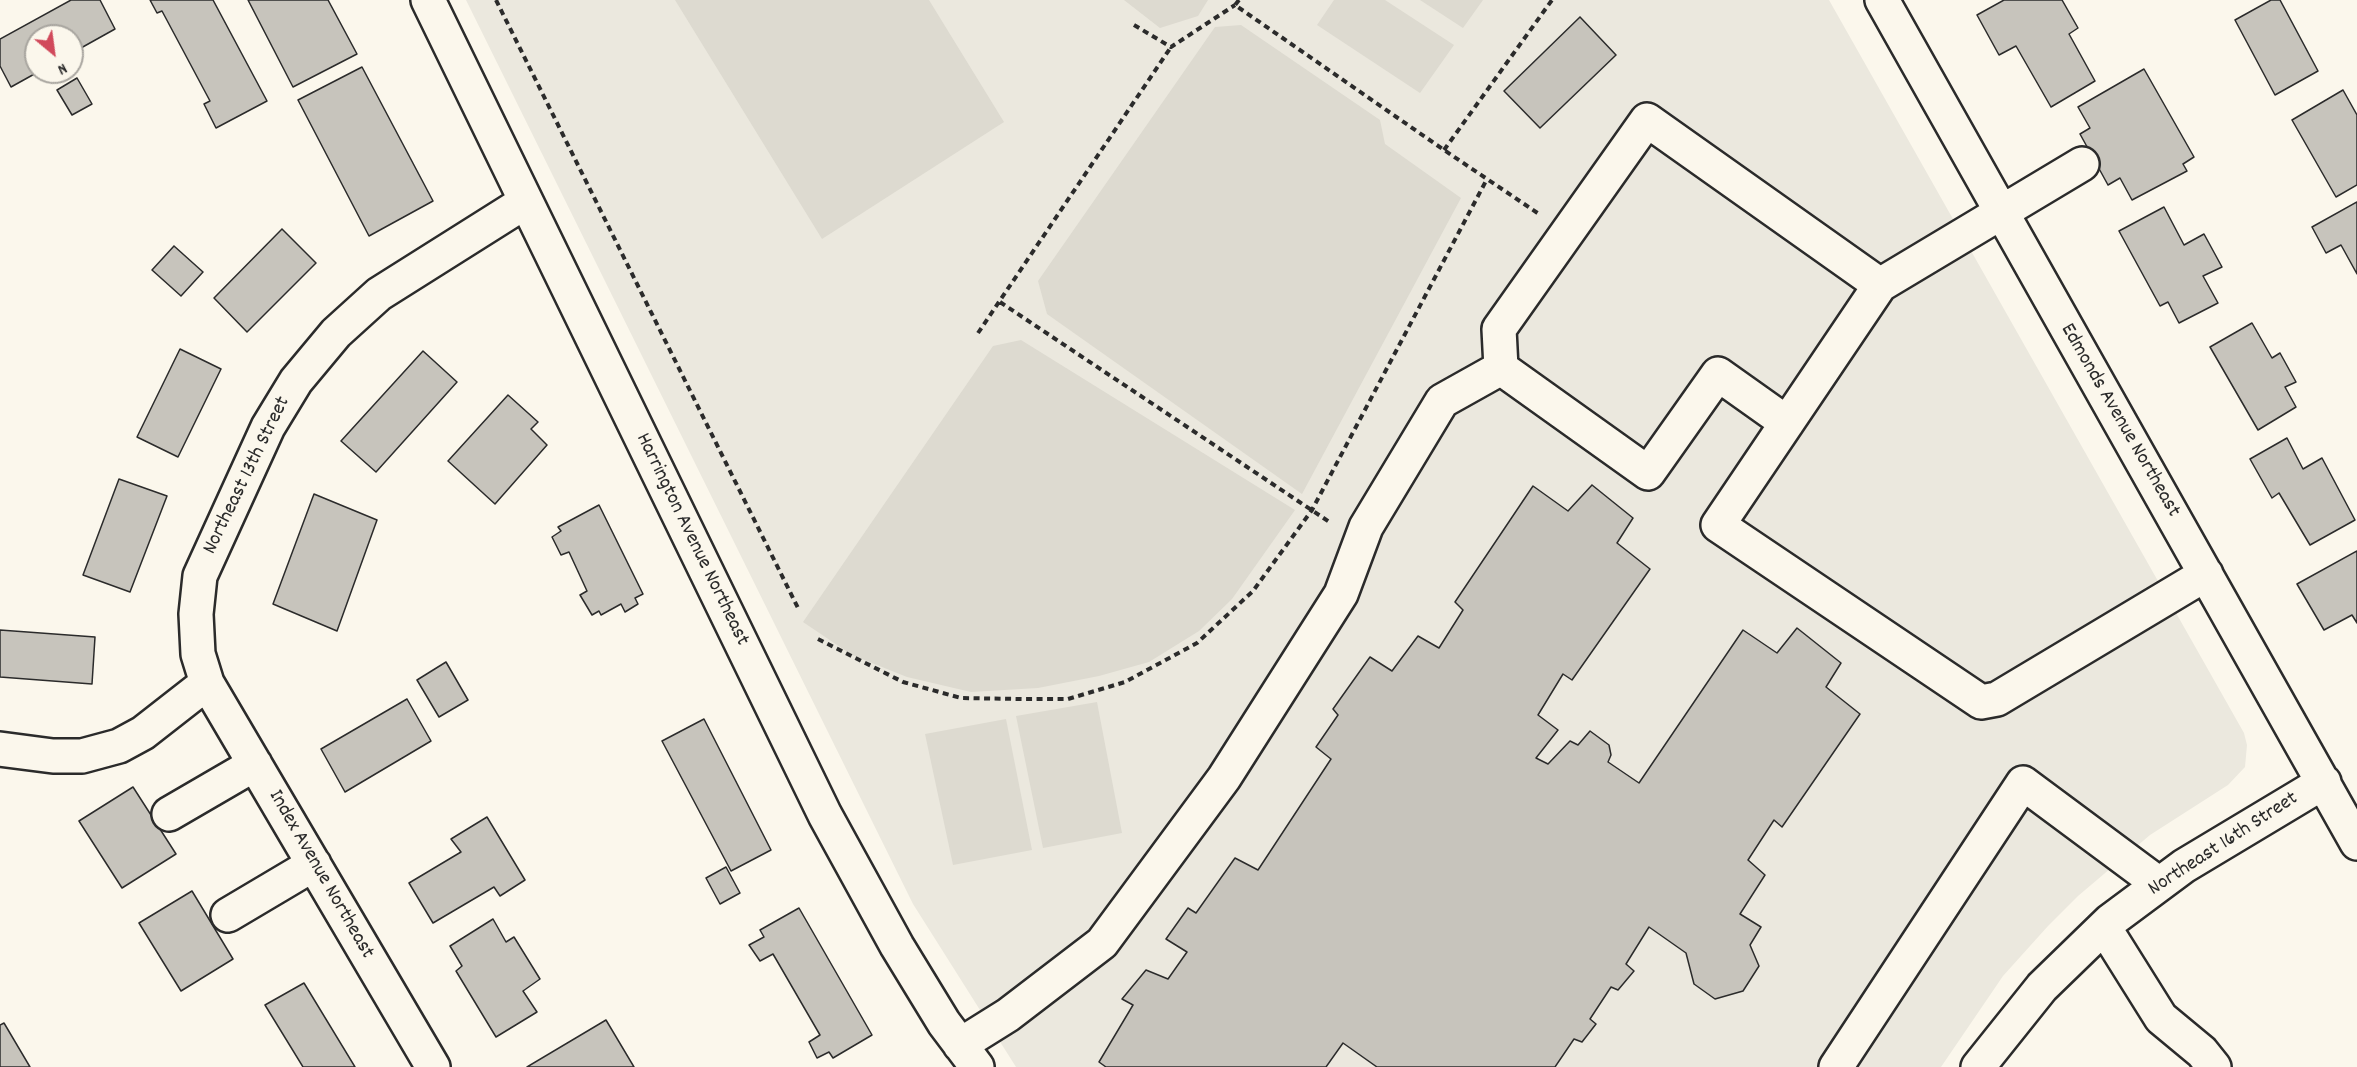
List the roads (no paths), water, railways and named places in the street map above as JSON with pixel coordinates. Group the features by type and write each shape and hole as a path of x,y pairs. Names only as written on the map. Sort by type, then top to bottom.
{"street":[{"name":"Harrington Avenue Northeast","path":"428,0 825,815 897,946 944,1023 969,1056"},
{"name":"Edmonds Avenue Northeast","path":"1881,0 2357,843"},
{"path":"1501,368 1499,329 1647,120 1880,285"},
{"path":"2082,164 1880,285 1718,525 1981,702 1998,699 2206,574"},
{"name":"Northeast 13th Street","path":"207,683 198,654 196,614 200,576 268,427 296,381 336,333 379,294 525,202"},
{"path":"969,1056 1008,1015 1102,943 1224,778 1341,594 1366,527 1442,401 1501,368"},
{"path":"1501,368 1648,472 1719,374 1788,423"},
{"path":"0,749 52,756 82,756 119,746 143,733 207,683"},
{"name":"Index Avenue Northeast","path":"207,683 434,1067"},
{"path":"169,814 255,764"},
{"name":"Northeast 16th Street","path":"1978,1067 2042,987 2104,927 2184,866 2324,782"},
{"path":"1836,1067 2023,783 2159,884"},
{"path":"228,915 314,864"},
{"path":"2104,927 2161,1018 2202,1052 2214,1067"}]}
